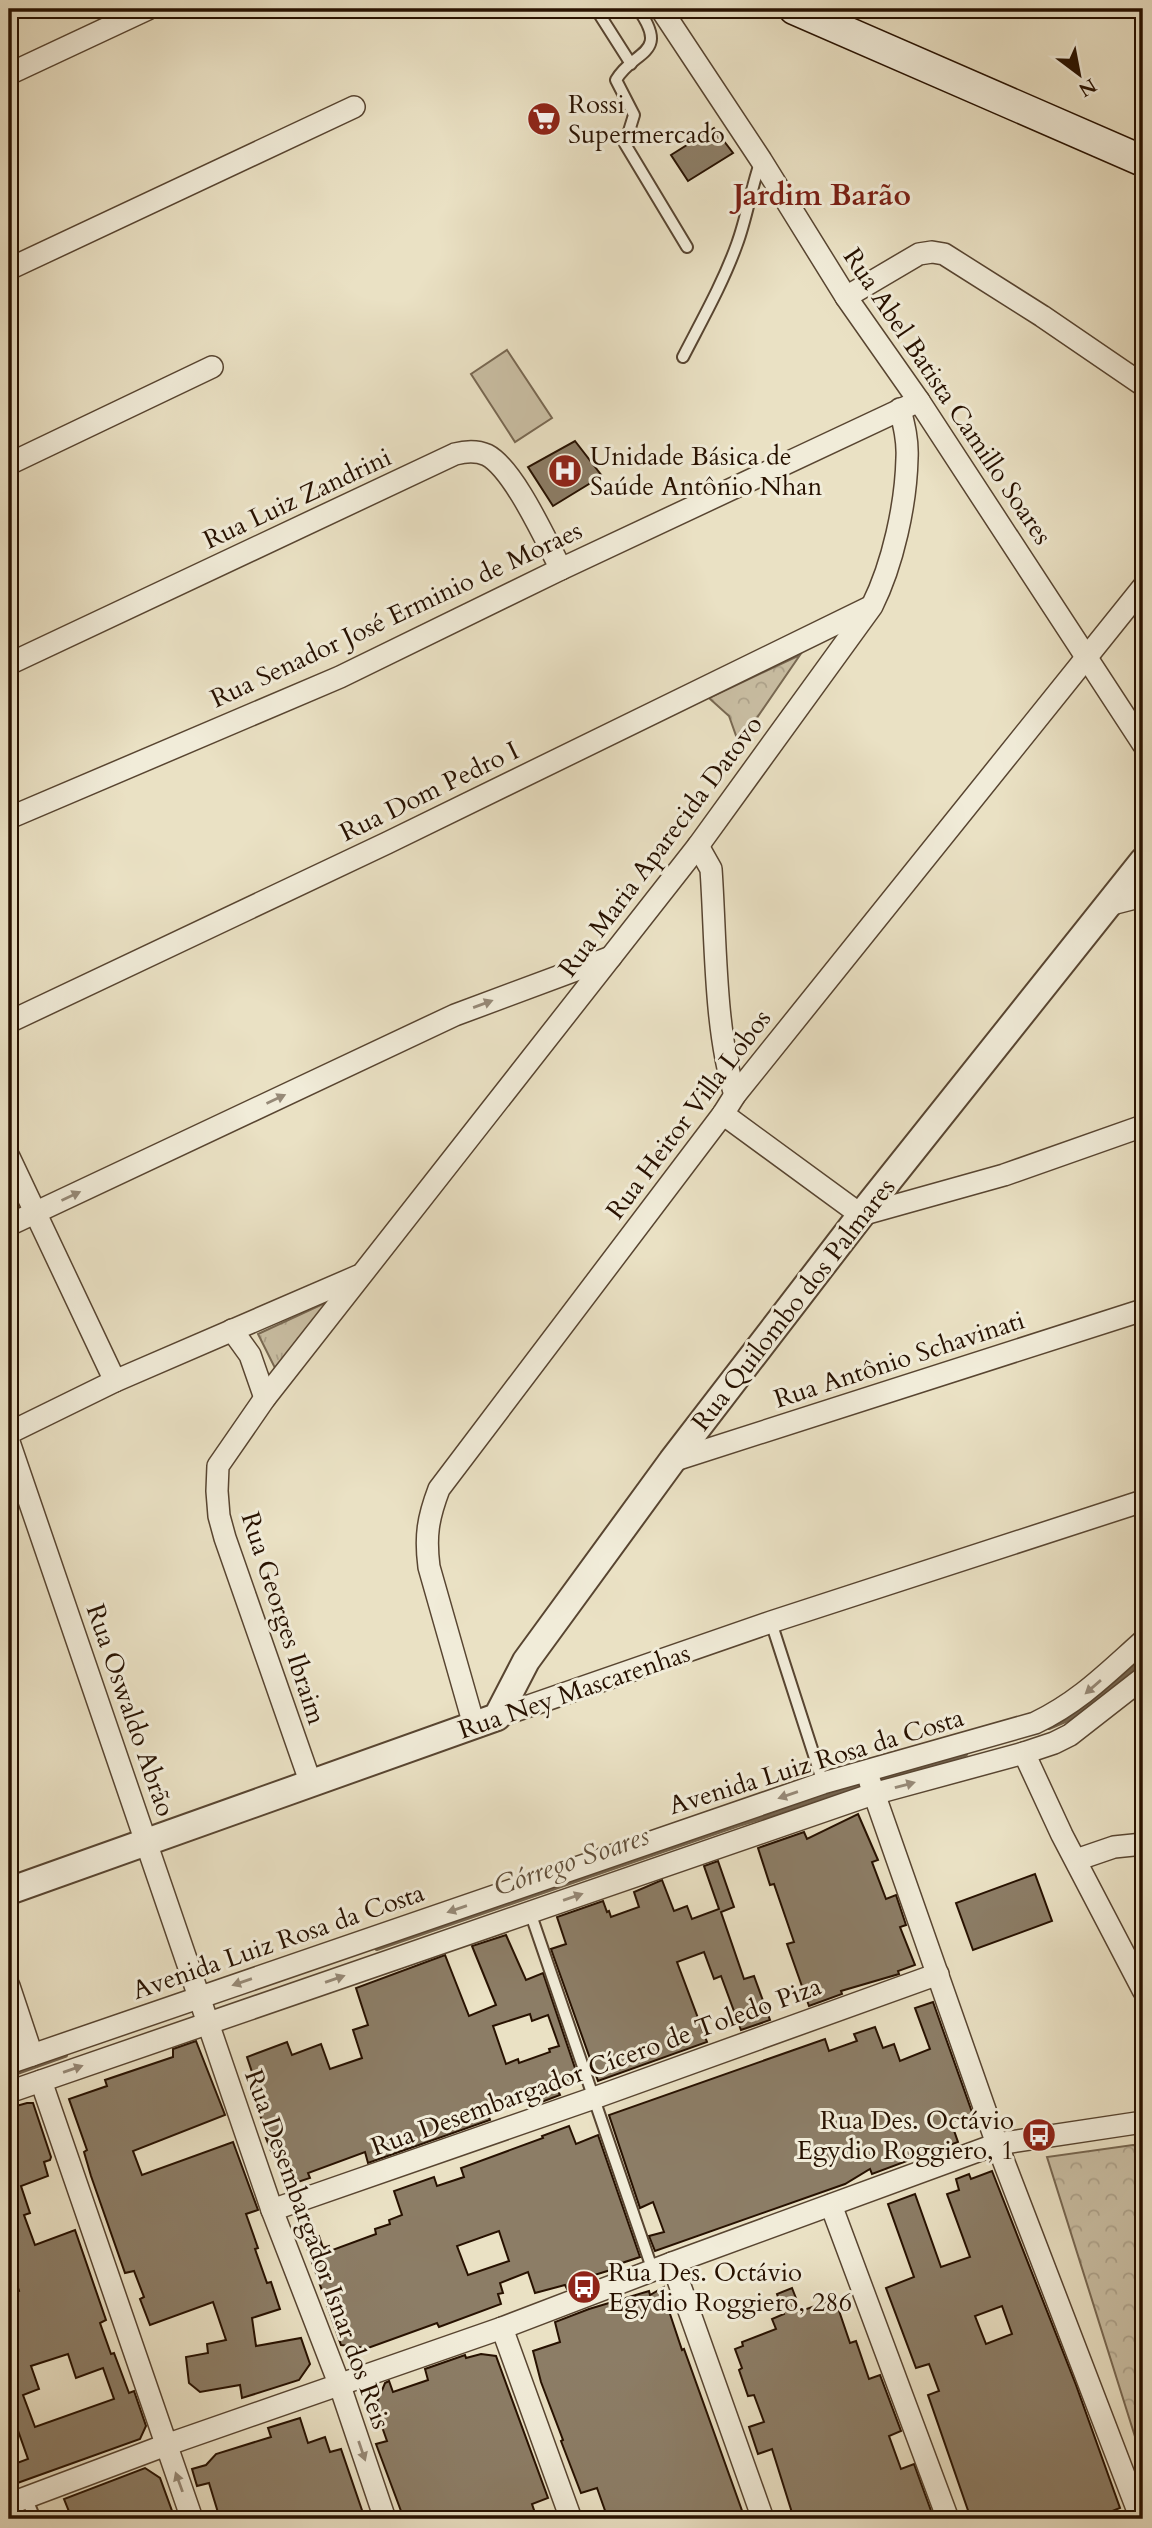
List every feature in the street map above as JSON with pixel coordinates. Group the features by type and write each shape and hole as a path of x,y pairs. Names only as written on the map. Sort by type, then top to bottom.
{"main road":[{"path":"794,9 1143,161"}],"street":[{"path":"9,74 148,9"},
{"name":"Rua Abel Batista Camillo Soares","path":"661,9 761,160 909,405 1087,655 1143,744"},
{"path":"9,269 354,107"},
{"path":"846,297 919,254 932,251 944,254 1143,384"},
{"path":"9,464 212,367"},
{"name":"Rua Senador José Erminio de Moraes","path":"9,818 340,677 561,569 909,405"},
{"name":"Rua Maria Aparecida Datovo","path":"362,1275 698,846 872,606 886,579 895,540 906,475 909,405"},
{"name":"Rua Luiz Zandrini","path":"9,664 455,454 468,451 488,456 500,466 525,502 561,569"},
{"name":"Rua Heitor Villa Lobos","path":"486,1721 429,1567 426,1542 429,1516 439,1489 735,1095 1143,587"},
{"name":"Rua Dom Pedro I","path":"9,1022 387,843 872,606"},
{"path":"698,846 711,869 721,1024 727,1072 735,1095"},
{"name":"Rua Quilombo dos Palmares","path":"486,1721 526,1661 672,1461 861,1215 1143,861"},
{"path":"1108,905 1143,896"},
{"path":"9,1225 455,1015 612,957"},
{"path":"723,1114 861,1215 1004,1175 1143,1126"},
{"path":"9,1157 115,1381"},
{"path":"9,1433 115,1381 362,1275"},
{"name":"Rua Georges Ibraim","path":"311,1784 219,1516 218,1466 265,1398 362,1275"},
{"name":"Rua Antônio Schavinati","path":"672,1461 1143,1310"},
{"path":"232,1331 250,1355 265,1398"},
{"name":"Rua Oswaldo Abrão","path":"9,1442 202,2009"},
{"name":"Rua Ney Mascarenhas","path":"9,1891 771,1622 1143,1502"},
{"name":"Avenida Luiz Rosa da Costa","path":"9,2063 202,2009 823,1783 870,1782 1044,1719 1082,1696 1143,1641"},
{"path":"9,2091 41,2081 202,2009 530,1912 870,1782 1024,1754 1070,1735 1143,1678"},
{"path":"1024,1754 1143,1990"},
{"path":"870,1782 997,2144 1141,2519"},
{"path":"1076,1860 1114,1847 1143,1843"},
{"name":"Rua Desembargador Cícero de Toledo Piza","path":"272,2210 938,1974"},
{"path":"9,1986 32,2055"},
{"name":"Rua Desembargador Isnar dos Reis","path":"202,2009 272,2210 340,2386 385,2519"},
{"path":"41,2081 192,2519"},
{"path":"18,2501 166,2445 502,2328 997,2144 1143,2122"},
{"path":"831,2205 948,2519"},
{"path":"662,2267 763,2519"},
{"path":"502,2328 571,2519"}],"lane":[{"path":"596,9 631,64"},
{"path":"638,9 649,24 651,41 644,55 622,71 617,80 634,115 625,144 687,247"},
{"path":"683,357 727,272 746,218 761,160"},
{"path":"771,1622 823,1783"},
{"path":"530,1912 594,2098 662,2267"},
{"path":"18,2501 35,2519"}],"green space":[{"path":"507,350 552,418 515,442 471,374"},
{"path":"800,655 739,744 729,716 709,698"},
{"path":"325,1303 328,1307 276,1370 258,1334"},
{"path":"1133,2145 1143,2146 1143,2462 1047,2157"}],"building":[{"path":"714,128 733,153 688,181 671,155"},
{"name":"Unidade Básica de Saúde Antônio Nhan","path":"575,441 602,476 553,506 528,467"},
{"path":"858,1814 878,1860 872,1862 886,1899 896,1895 906,1925 900,1927 915,1965 898,1971 899,1974 841,1991 842,1994 809,2006 787,1944 794,1942 758,1848 804,1832 807,1839"},
{"path":"718,1861 734,1907 721,1912 744,1979 754,1976 770,2020 741,2030 721,1976 714,1979 704,1952 677,1962 707,2042 598,2081 551,1949 566,1944 557,1917 603,1901 611,1917 639,1907 634,1892 662,1880 674,1911 687,1906 692,1919 719,1909 704,1866"},
{"path":"1035,1874 1052,1921 973,1950 956,1903"},
{"path":"506,1935 526,1980 543,1973 579,2080 557,2088 560,2095 539,2103 532,2086 488,2103 490,2107 486,2109 490,2120 368,2163 365,2152 308,2173 310,2178 289,2185 276,2150 271,2151 266,2138 249,2083 255,2081 247,2057 287,2042 292,2055 321,2044 330,2069 362,2058 353,2030 368,2025 356,1988 445,1955 469,2016 496,2005 472,1946","holes":["530,2014 532,2021 548,2015 559,2046 519,2063 518,2059 506,2064 493,2026"]},
{"path":"933,2002 973,2115 951,2122 958,2142 872,2174 870,2169 845,2184 655,2251 649,2236 664,2232 653,2202 640,2208 609,2115 825,2039 829,2051 857,2041 854,2034 875,2027 883,2048 894,2044 900,2061 930,2049 915,2008"},
{"path":"196,2041 225,2115 133,2151 142,2175 233,2142 258,2210 246,2214 258,2248 255,2249 280,2309 252,2318 256,2346 301,2338 310,2364 299,2380 242,2398 240,2385 200,2392 189,2383 186,2357 208,2353 207,2344 226,2340 213,2302 150,2325 140,2299 144,2297 134,2271 125,2273 91,2176 84,2152 87,2150 69,2099 107,2086 105,2080 173,2057 173,2049"},
{"path":"33,2103 51,2157 44,2162 48,2176 21,2186 30,2213 24,2215 35,2245 75,2230 106,2320 100,2323 111,2354 114,2353 129,2393 134,2391 146,2426 140,2439 9,2486 9,2466 28,2459 9,2405 9,2295 19,2291 9,2261 9,2108","holes":["68,2354 76,2378 103,2368 114,2399 35,2427 23,2395 39,2389 31,2366"]},
{"path":"569,2126 576,2144 598,2135 640,2257 616,2265 617,2268 578,2280 580,2284 567,2289 565,2285 535,2293 528,2272 500,2283 503,2293 498,2294 501,2304 439,2327 437,2323 368,2348 341,2345 305,2242 319,2236 323,2248 329,2246 330,2251 376,2234 375,2229 390,2224 389,2220 402,2215 394,2191 434,2177 437,2186 464,2177 461,2168 543,2138 542,2136","holes":["499,2231 509,2261 468,2275 457,2246"]},
{"path":"992,2171 1076,2385 1120,2508 1107,2513 1109,2519 971,2519 928,2395 939,2391 929,2364 916,2368 886,2288 914,2277 888,2204 915,2194 941,2267 970,2257 947,2194 959,2190 956,2179 969,2174 971,2179","holes":["1002,2306 1012,2334 986,2344 975,2316"]},
{"path":"664,2287 682,2350 684,2349 745,2519 608,2519 597,2488 581,2493 561,2441 563,2440 541,2382 533,2351 560,2342 555,2322 649,2291 650,2295"},
{"path":"792,2288 801,2311 835,2299 850,2343 856,2341 869,2379 880,2375 901,2431 889,2436 901,2469 914,2464 934,2519 794,2519 772,2449 758,2454 749,2427 764,2422 754,2395 748,2396 735,2349 743,2346 742,2342 776,2329 772,2319 784,2314 777,2294"},
{"path":"481,2354 496,2356 548,2498 532,2504 537,2519 404,2519 376,2444 387,2441 375,2407 385,2383 389,2381 393,2392 428,2380 425,2369 465,2355 466,2358"},
{"path":"300,2418 308,2443 325,2437 330,2452 341,2449 365,2519 220,2519 209,2483 197,2486 192,2469 206,2465 216,2454 271,2437 268,2428"},
{"path":"145,2468 160,2478 175,2519 72,2519 64,2499"}],"waterway":[{"name":"Córrego Soares","path":"1049,1727 1070,1718 1135,1666"},
{"name":"Córrego Soares","path":"377,1948 739,1824 965,1754"},
{"name":"Córrego Soares","path":"9,2075 65,2055"}],"place":[{"name":"Rossi Supermercado","path":"544,119"},
{"name":"Unidade Básica de Saúde Antônio Nhan","path":"565,471"},
{"name":"Rua Des. Octávio Egydio Roggiero, 1","path":"1039,2135"},
{"name":"Rua Des. Octávio Egydio Roggiero, 286","path":"584,2287"}],"district":[{"name":"Jardim Barão","path":"822,195"}]}
